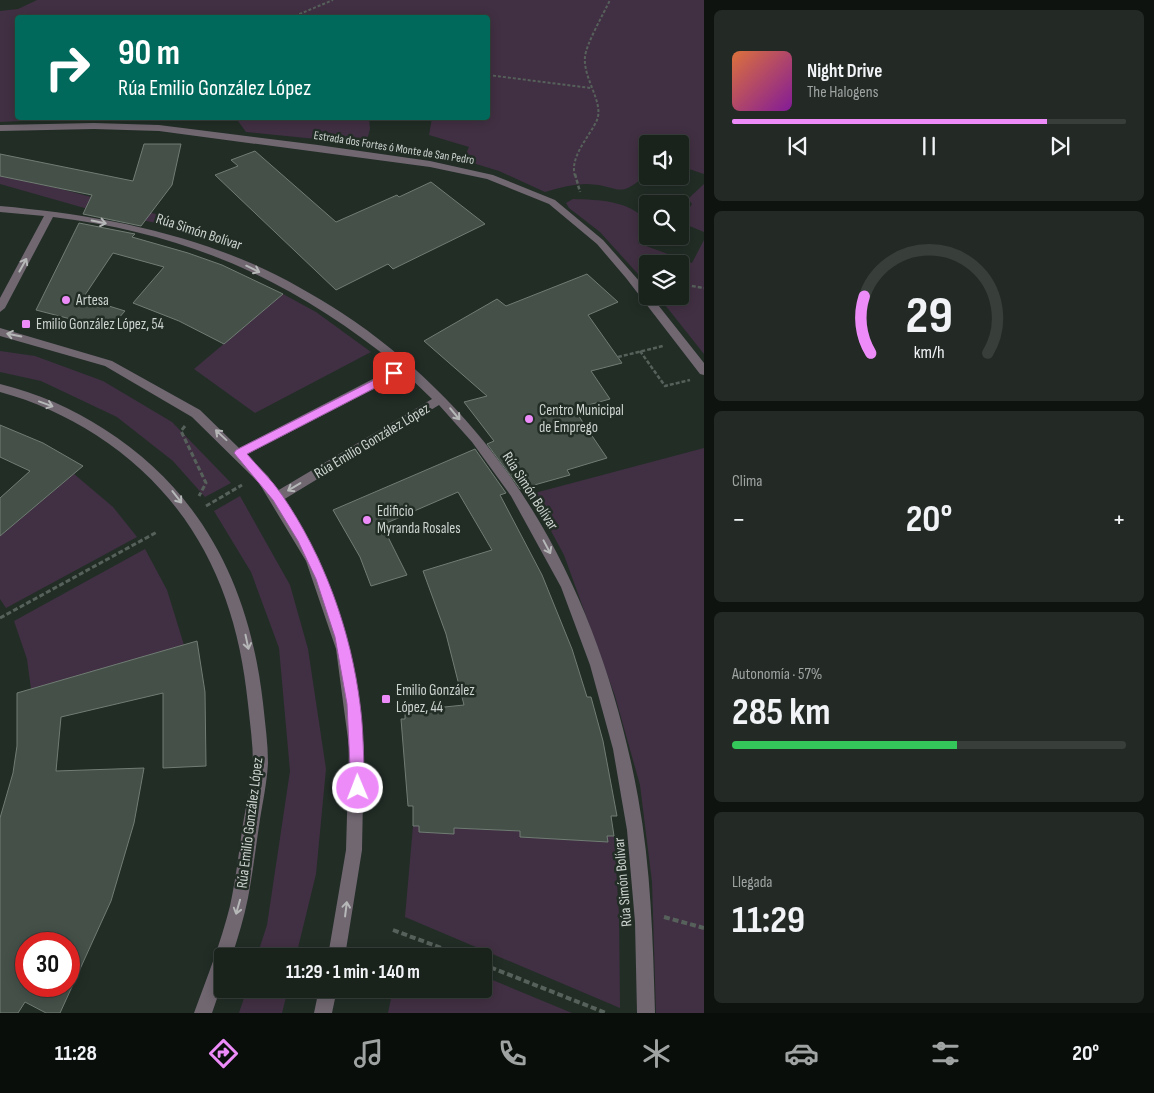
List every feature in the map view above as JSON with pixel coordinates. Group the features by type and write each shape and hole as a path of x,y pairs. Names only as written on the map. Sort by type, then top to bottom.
{"street":[{"name":"Estrada dos Fortes ó Monte de San Pedro","path":"0,128 94,126 159,128 430,164 490,177 552,202 600,242 630,276 704,370"},
{"name":"Rúa Simón Bolívar","path":"1,208 127,227 172,238 240,262 300,292 357,327 407,367 441,399 508,482 546,545 570,594 610,709 626,772 637,844 644,912 646,1013"},
{"path":"0,308 50,214"},
{"path":"0,332 71,348 120,367 160,388 196,413 240,453 277,497 302,538 322,579 341,637 354,704 358,805 345,918 338,948"},
{"path":"240,453 407,367"},
{"name":"Rúa Emilio González López","path":"0,388 59,408 112,437 148,465 190,514 214,549 231,589 247,640 256,698 260,766 240,899 226,948"},
{"name":"Rúa Emilio González López","path":"277,497 441,399"},
{"path":"203,1013 214,983"},
{"path":"323,1013 326,998"}],"path":[{"path":"297,15 333,0"},
{"path":"580,192 573,169 584,142 598,118 598,102 586,76 585,55 610,0"},
{"path":"490,75 592,88"},
{"path":"689,286 704,288"},
{"path":"618,357 662,346"},
{"path":"640,351 665,386 687,381"},
{"path":"187,424 180,431 206,483 199,496"},
{"path":"206,506 246,483"},
{"path":"0,618 157,532"},
{"path":"656,915 704,928"},
{"path":"393,930 441,948"},
{"path":"492,968 606,1013"}],"shaded area":[{"path":"37,0 704,0 704,174 689,169 689,135 639,135 639,180 630,187 618,190 598,185 581,184 545,192 499,171 463,160 469,147 429,135 432,120 490,120 490,15 15,15 15,120 40,120 0,122 0,11 18,9"},
{"path":"229,120 369,120 370,129 366,144 246,132 238,121"},
{"path":"0,176 61,189 167,217 161,224 88,209 0,184"},
{"path":"704,184 704,232 689,226 689,208 692,204 689,198"},
{"path":"573,199 593,200 613,202 631,209 639,214 639,245 670,255 639,255 639,275 600,232 569,208 566,203"},
{"path":"704,240 704,354 665,305 689,305 689,262 692,263"},
{"path":"283,294 316,312 371,352 255,413 194,369"},
{"path":"0,351 35,356 103,381 172,422 231,483 205,497 173,461 117,417 41,381 0,372"},
{"path":"704,448 704,1013 656,1013 652,882 640,785 615,696 564,555 531,494"},
{"path":"74,474 113,507 137,537 6,608 0,599 0,536"},
{"path":"240,496 290,585 308,649 326,769 316,874 298,948 260,948 267,925 290,771 279,648 251,572 214,511"},
{"path":"145,549 167,590 184,645 31,689 27,659 14,621"},
{"path":"413,826 614,836 619,914 620,1008 492,954 492,948 478,948 405,917"},
{"path":"492,980 572,1013 388,1013 391,998 492,998"},
{"path":"244,998 286,998 282,1013 239,1013"}],"building":[{"path":"144,144 181,144 172,185 141,226 83,214 92,195 0,176 0,154 133,181"},
{"path":"255,151 336,222 431,182 485,224 393,269 388,264 336,290 215,175 238,166 231,160"},
{"path":"79,223 135,234 132,237 222,265 283,294 224,344 179,321 133,303 164,267 113,253 83,298 125,311 109,329 36,310"},
{"path":"587,274 618,302 588,315 622,363 591,371 610,399 574,409 607,458 567,470 570,475 520,489 487,444 494,441 464,402 487,396 424,341 497,299 506,306"},
{"path":"0,425 43,443 83,466 0,536 0,498 30,471 0,457"},
{"path":"475,449 506,493 500,495 542,575 572,649 587,697 591,697 603,741 617,816 611,816 614,836 607,836 608,842 520,837 520,831 454,828 454,834 419,832 419,826 413,826 413,806 408,806 401,719 405,719 405,711 464,705 446,634 423,571 492,550 458,492 382,525 407,575 371,586 360,557 333,510"},
{"path":"197,641 205,692 206,766 163,768 163,693 61,717 56,771 144,768 134,823 111,901 80,969 80,932 15,932 15,997 67,997 60,1013 46,1013 25,1002 18,1013 0,1013 0,818 13,773 17,746 17,693"}],"place":[{"name":"Artesa","path":"66,300"},
{"name":"Emilio González López, 54","path":"26,324"},
{"name":"Centro Municipal de Emprego","path":"529,419"},
{"name":"Edificio Myranda Rosales","path":"367,520"},
{"name":"Emilio González López, 44","path":"386,699"}],"route":[{"path":"358,788 354,704 341,637 322,579 302,538 277,497 240,453 394,373"}]}
